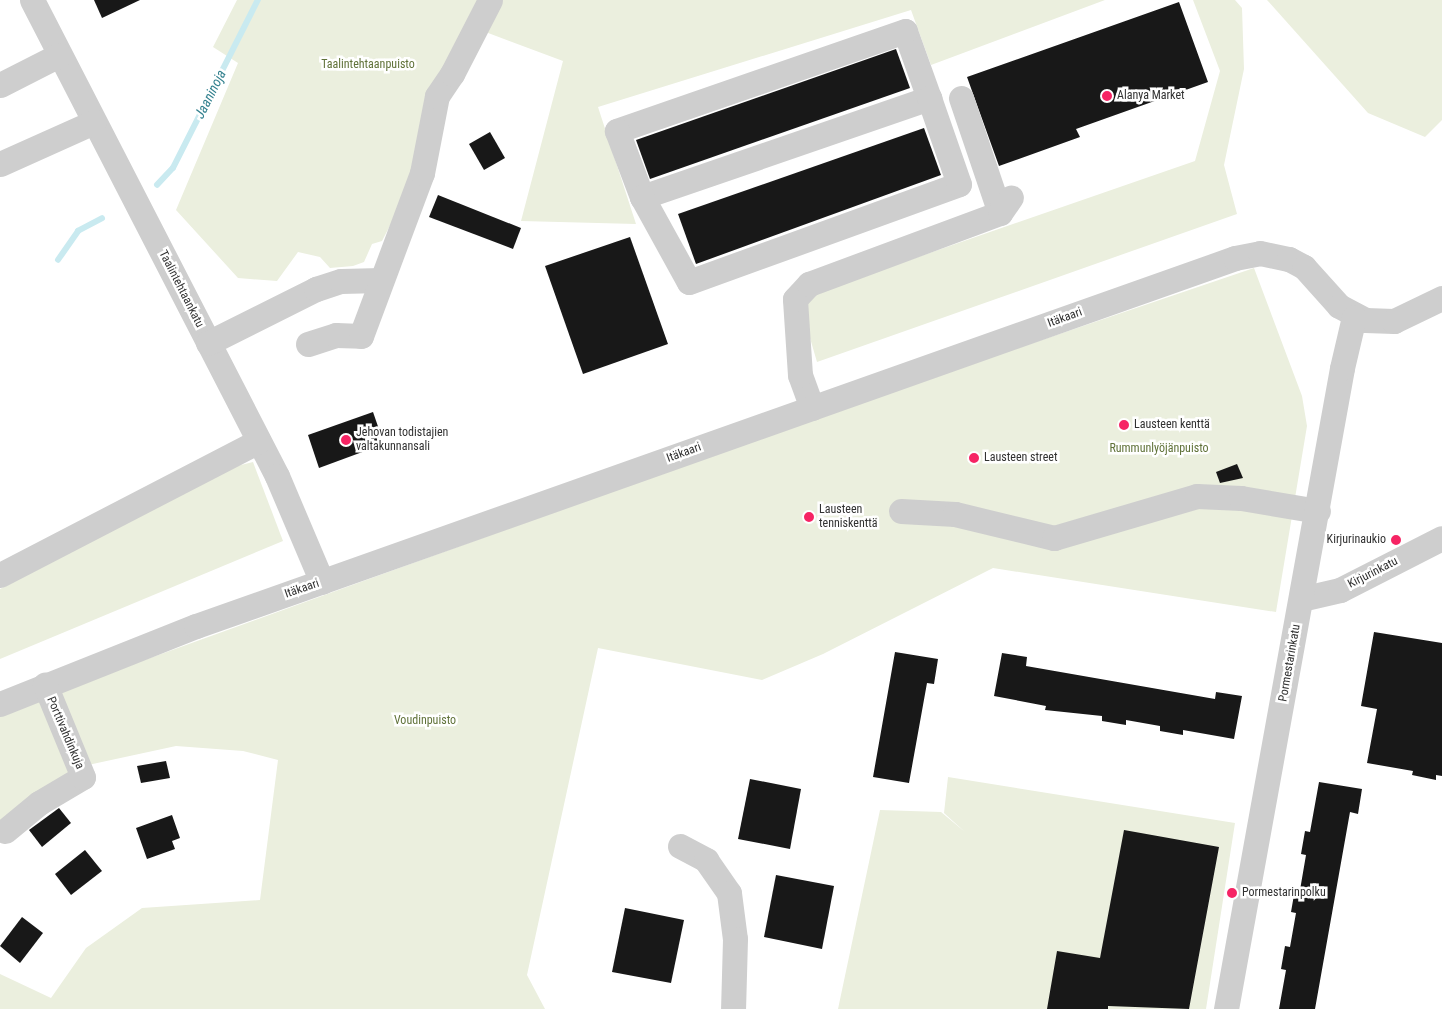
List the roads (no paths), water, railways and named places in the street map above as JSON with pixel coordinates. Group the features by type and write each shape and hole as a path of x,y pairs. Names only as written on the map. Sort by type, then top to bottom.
{"street":[{"name":"Taalintehtaankatu","path":"32,0 282,485 322,582"},
{"path":"308,344 336,335 361,336 422,173 437,96 452,74 490,0"},
{"path":"905,31 929,98 959,184 689,282 642,197 617,130 905,31"},
{"path":"0,85 59,55"},
{"path":"642,197 929,98"},
{"path":"812,408 800,375 794,299 809,284 1006,205 961,98"},
{"path":"0,164 94,122"},
{"name":"Itäkaari","path":"0,704 44,685 322,582 1235,258 1260,253 1275,255 1304,267 1339,306 1354,317"},
{"path":"208,343 316,289 342,281 381,280"},
{"path":"1354,317 1394,321 1442,298"},
{"name":"Pormestarinkatu","path":"1226,1009 1318,511 1342,368 1354,317"},
{"path":"0,575 258,441"},
{"path":"900,510 955,514 1054,538 1197,496 1241,498 1318,511"},
{"name":"Kirjurinkatu","path":"1301,599 1340,590 1442,538"},
{"name":"Porttivahdinkuja","path":"5,831 39,803 83,777 44,685"},
{"path":"680,846 706,860 729,893 735,939 733,1009"}],"waterway":[{"name":"Jaaninoja","path":"157,185 173,168 258,0"},
{"name":"Jaaninoja","path":"58,260 78,231 102,218"}],"place":[{"name":"Alanya Market","path":"1107,96"},
{"name":"Lausteen kenttä","path":"1124,425"},
{"name":"Jehovan todistajien valtakunnansali","path":"346,440"},
{"name":"Lausteen street","path":"974,458"},
{"name":"Lausteen tenniskenttä","path":"809,517"},
{"name":"Kirjurinaukio","path":"1396,540"},
{"name":"Pormestarinpolku","path":"1232,893"}],"park label":[{"name":"Taalintehtaanpuisto","path":"368,65"},
{"name":"Rummunlyöjänpuisto","path":"1159,449"},
{"name":"Voudinpuisto","path":"425,721"}]}
